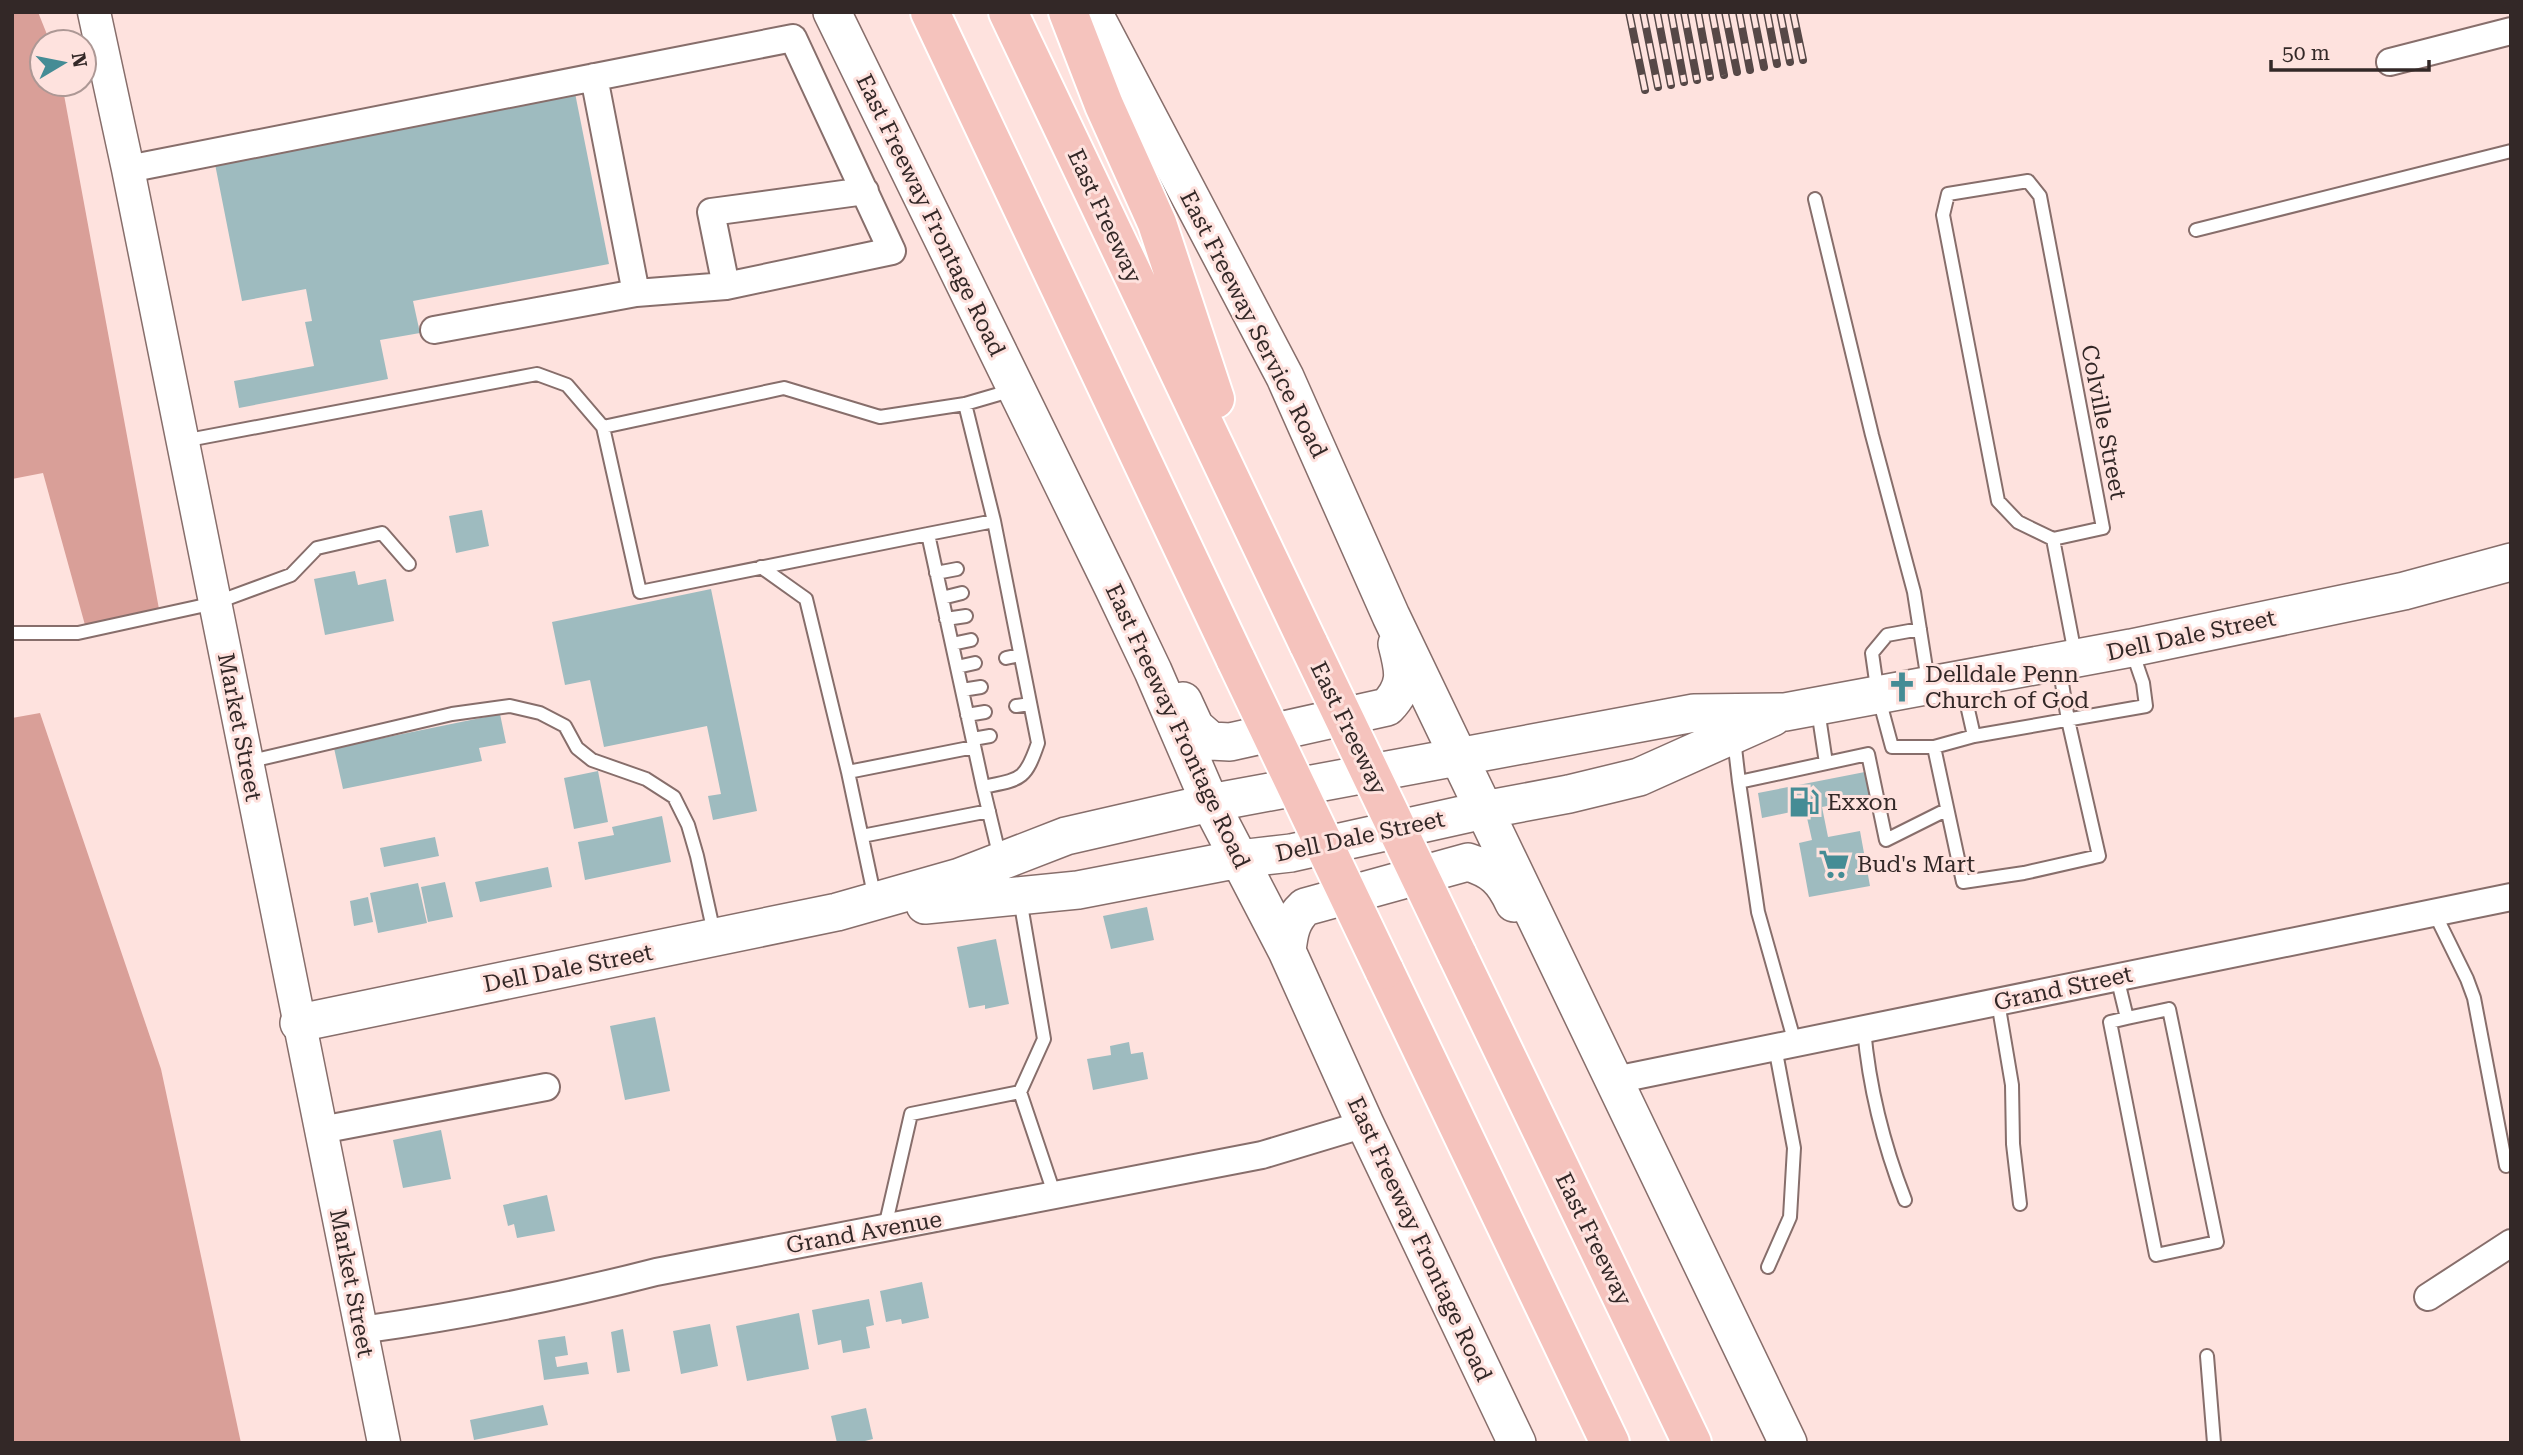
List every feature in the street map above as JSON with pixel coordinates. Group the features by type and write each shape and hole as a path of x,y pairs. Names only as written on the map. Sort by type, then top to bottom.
{"highway":[{"path":"930,12 1610,1443"},
{"name":"East Freeway","path":"1007,12 1692,1443"},
{"path":"1068,12 1104,105 1157,223 1265,555"},
{"path":"1565,1349 1601,1443"}],"main road":[{"name":"East Freeway Frontage Road","path":"832,12 1113,587 1210,803 1287,951 1365,1124 1517,1443"},
{"name":"East Freeway Service Road","path":"1093,12 1285,377 1391,616 1458,756"},
{"name":"Dell Dale Street","path":"299,1023 837,912 960,877 1066,836 1210,803 1694,713 1801,709 2067,660 2404,591 2511,562"},
{"path":"1113,587 1134,612 1195,726 1211,741 1230,742 1387,706 1398,695 1405,674 1391,616"},
{"name":"Dell Dale Street","path":"837,912 1079,890 1239,859 1291,852 1569,794 1639,777 1733,735 1801,709"},
{"path":"1458,756 1788,1443"},
{"path":"1287,951 1289,931 1296,915 1305,907 1468,862 1489,869 1507,887 1541,964 1562,1002 1590,1032"}],"street":[{"name":"Market Street","path":"93,12 128,169 384,1443"},
{"path":"2390,62 2511,31"},
{"path":"128,169 793,38 892,251 726,286 636,293 435,330"},
{"path":"594,77 636,293"},
{"path":"726,286 711,212 865,191"},
{"name":"Grand Street","path":"1615,1080 2511,897"},
{"path":"321,1130 546,1087"},
{"name":"Grand Avenue","path":"361,1330 580,1292 656,1272 1262,1155 1365,1124"},
{"path":"2428,1297 2511,1243"}],"lane":[{"path":"2196,230 2511,151"},
{"name":"Colville Street","path":"2028,181 2040,196 2103,528 2053,539 2018,522 1998,502 1943,215 1948,194 2028,181"},
{"path":"1815,200 1872,435 1914,592 1920,629 1974,736"},
{"path":"183,441 537,374 567,385 603,427 640,592 994,521"},
{"path":"603,427 784,388 880,417 965,404 1017,389"},
{"path":"965,404 994,521 1006,585 1005,609 1016,632 1030,704 1028,729 1038,743 1029,770 1011,781 983,787"},
{"path":"12,634 78,633 215,603 291,575 317,548 382,533 409,564"},
{"path":"928,534 1001,861"},
{"path":"1934,747 1963,882 2024,873 2099,856 2068,720 2067,660 2053,539"},
{"path":"988,564 1001,561"},
{"path":"761,568 806,599 848,772 875,901"},
{"path":"936,573 957,569"},
{"path":"993,588 1006,585"},
{"path":"942,598 962,593"},
{"path":"946,620 966,616"},
{"path":"1920,629 1887,635 1872,653 1878,695 1892,747 1934,747 1974,736 2146,706 2143,683 2131,648"},
{"path":"1002,635 1016,632"},
{"path":"952,644 971,640"},
{"path":"1006,658 1020,655"},
{"path":"957,667 975,663"},
{"path":"1012,681 1025,679"},
{"path":"962,690 981,687"},
{"path":"1016,706 1030,704"},
{"path":"247,762 452,714 510,706 540,713 565,726 577,748 592,760 646,779 674,797 688,825 715,938"},
{"path":"1801,709 1826,763"},
{"path":"967,715 985,712"},
{"path":"1733,735 1758,912 1785,1045 1794,1148 1790,1217 1768,1267"},
{"path":"848,772 974,743 990,736"},
{"path":"1739,782 1868,754 1886,840 1946,810"},
{"path":"862,836 989,811"},
{"path":"1020,895 1044,1039 1020,1092 1055,1196"},
{"path":"2434,912 2474,998 2506,1166"},
{"path":"2118,977 2126,1018"},
{"path":"1998,1002 2011,1085 2013,1144 2020,1204"},
{"path":"2169,1009 2217,1242 2156,1255 2110,1022 2126,1018 2169,1009"},
{"path":"1864,1029 1886,1143 1905,1200"},
{"path":"885,1227 911,1114 1020,1092"},
{"path":"2207,1356 2214,1443"}],"shaded area":[{"path":"12,12 38,12 44,28 28,28 28,98 65,98 159,609 85,625 43,473 12,479"},
{"path":"40,713 161,1069 241,1443 12,1443 12,718"}],"building":[{"path":"575,93 609,264 413,301 420,333 380,340 388,379 239,408 234,381 314,366 305,322 312,321 306,289 242,301 215,164"},
{"path":"482,510 489,546 456,553 449,516"},
{"path":"355,571 358,585 386,579 394,621 325,635 314,579"},
{"path":"711,589 757,811 713,820 708,796 721,794 707,726 604,747 590,680 565,685 552,622"},
{"path":"500,714 506,743 479,748 482,761 343,789 334,748"},
{"path":"598,771 608,822 574,829 564,778"},
{"path":"1870,771 1875,797 1822,807 1828,837 1860,831 1870,886 1809,897 1799,843 1812,840 1805,809 1762,818 1758,793"},
{"path":"662,816 671,862 585,880 578,842 614,835 612,827"},
{"path":"435,837 439,856 384,867 380,848"},
{"path":"548,867 552,887 480,902 475,882"},
{"path":"445,882 453,917 428,922 421,887"},
{"path":"418,883 427,923 378,933 370,893"},
{"path":"368,897 373,922 354,926 350,901"},
{"path":"1147,907 1154,940 1111,949 1103,916"},
{"path":"996,939 1009,1004 985,1009 985,1005 969,1008 957,947"},
{"path":"655,1017 670,1091 625,1100 610,1026"},
{"path":"1129,1042 1131,1054 1143,1052 1148,1079 1093,1090 1087,1059 1111,1055 1110,1046"},
{"path":"441,1130 451,1179 403,1188 393,1140"},
{"path":"547,1195 555,1231 517,1238 514,1224 508,1226 503,1205"},
{"path":"922,1282 929,1318 902,1324 901,1319 886,1322 880,1291"},
{"path":"869,1299 874,1325 866,1327 870,1348 843,1353 841,1340 818,1345 812,1310"},
{"path":"799,1313 809,1369 747,1381 736,1326"},
{"path":"710,1324 718,1366 681,1374 673,1331"},
{"path":"623,1329 630,1371 617,1373 611,1332"},
{"path":"565,1336 568,1355 555,1357 557,1367 587,1362 589,1374 544,1380 538,1340"},
{"path":"543,1405 548,1425 474,1440 470,1420"},
{"path":"866,1408 873,1439 857,1443 837,1443 831,1416"}],"railway":[{"path":"1629,12 1645,90"},
{"path":"1643,12 1658,87"},
{"path":"1657,12 1671,85"},
{"path":"1671,12 1684,82"},
{"path":"1684,12 1697,80"},
{"path":"1698,12 1710,77"},
{"path":"1712,12 1724,75"},
{"path":"1725,12 1737,72"},
{"path":"1739,12 1750,70"},
{"path":"1753,12 1764,67"},
{"path":"1767,12 1777,64"},
{"path":"1780,12 1790,62"},
{"path":"1793,12 1803,60"}],"place":[{"name":"Delldale Penn Church of God","path":"1902,687"},
{"name":"Exxon","path":"1804,802"},
{"name":"Bud's Mart","path":"1834,864"}]}
